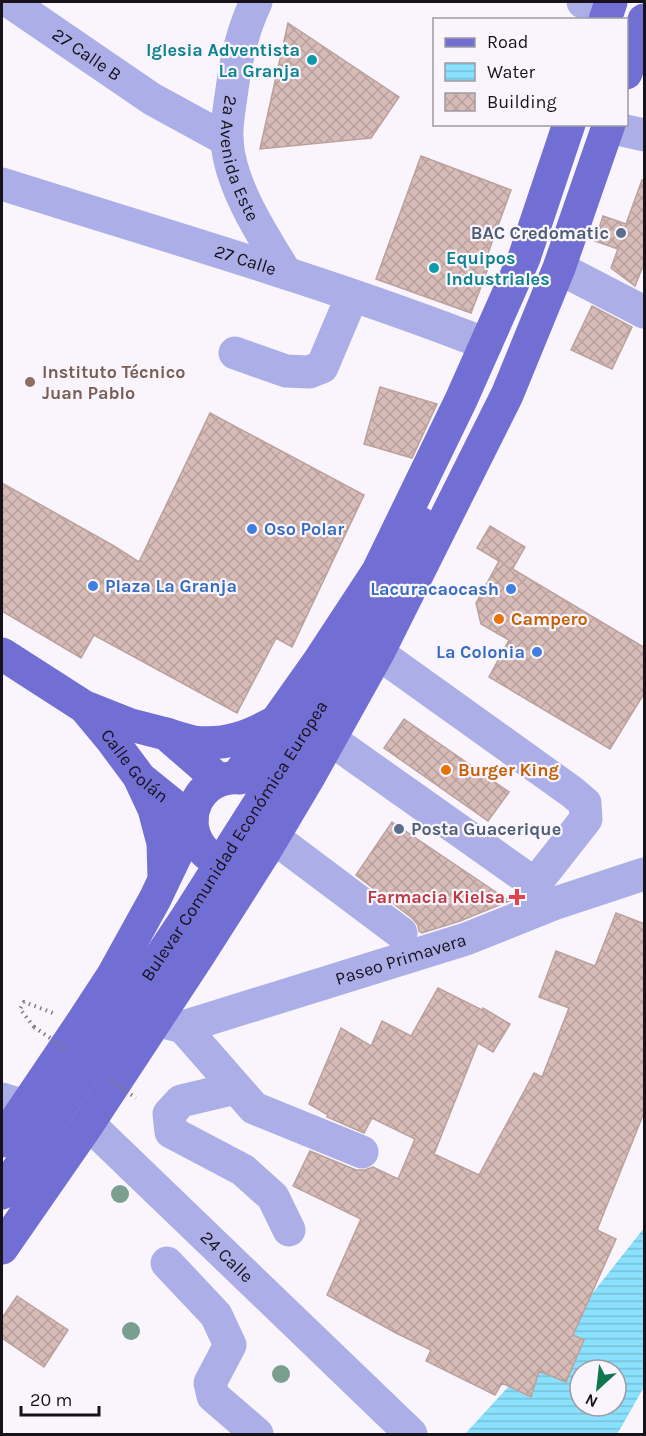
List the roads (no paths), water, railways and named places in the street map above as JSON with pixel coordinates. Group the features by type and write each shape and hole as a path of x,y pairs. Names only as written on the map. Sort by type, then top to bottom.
{"main road":[{"path":"628,70 645,20"},
{"name":"Bulevar Comunidad Económica Europea","path":"228,778 278,720 320,662 378,571 461,399 524,258 568,126"},
{"name":"Bulevar Comunidad Económica Europea","path":"2,1248 88,1124 170,1023 199,955 310,775 378,653 507,395 559,268 608,126"},
{"name":"Bulevar Comunidad Económica Europea","path":"445,477 461,399"},
{"name":"Bulevar Comunidad Económica Europea","path":"2,1193 185,920 352,657 445,477 496,417"},
{"name":"Calle Golán","path":"2,654 83,706 131,725 166,734 228,778"},
{"name":"Calle Golán","path":"83,706 140,778 192,824"},
{"path":"166,734 195,742 224,742 252,734 278,720"},
{"path":"140,778 154,809 163,843 164,878"},
{"path":"228,778 254,781 269,791 278,806 272,839 247,865 229,866 211,859 198,846 192,824 195,804 204,789 228,778"},
{"name":"Bulevar Comunidad Económica Europea","path":"2,1141 13,1102 44,1079 113,975 155,899 192,824"}],"street":[{"name":"27 Calle B","path":"10,2 152,99 227,140"},
{"name":"2a Avenida Este","path":"256,2 248,19 235,63 227,140 232,164 249,210 286,273"},
{"path":"608,126 645,135"},
{"name":"27 Calle","path":"2,184 286,273 486,344"},
{"path":"559,268 645,312"},
{"path":"235,353 286,371 309,372 322,367 352,296"},
{"path":"330,739 546,894 586,819 585,803 378,653"},
{"path":"272,839 401,933"},
{"name":"Paseo Primavera","path":"170,1023 466,939 546,894 642,869"},
{"path":"170,1023 254,1108 362,1152"},
{"name":"24 Calle","path":"44,1079 411,1434"},
{"path":"236,1088 181,1101 169,1114 171,1132 243,1170 273,1197 289,1230"},
{"path":"167,1263 216,1314 230,1345 210,1383 213,1396 257,1434"}],"water":[{"path":"644,1228 644,1387 628,1415 628,1358 568,1358 568,1418 626,1418 619,1431 616,1434 465,1434 580,1309"}],"place":[{"name":"Iglesia Adventista La Granja","path":"312,60"},
{"name":"BAC Credomatic","path":"621,233"},
{"name":"Equipos Industriales","path":"434,268"},
{"name":"Instituto Técnico Juan Pablo","path":"30,382"},
{"name":"Oso Polar","path":"252,529"},
{"name":"Plaza La Granja","path":"93,586"},
{"name":"Lacuracaocash","path":"511,589"},
{"name":"Campero","path":"499,619"},
{"name":"La Colonia","path":"537,652"},
{"name":"Burger King","path":"446,770"},
{"name":"Posta Guacerique","path":"399,829"},
{"name":"Farmacia Kielsa","path":"517,897"}]}
